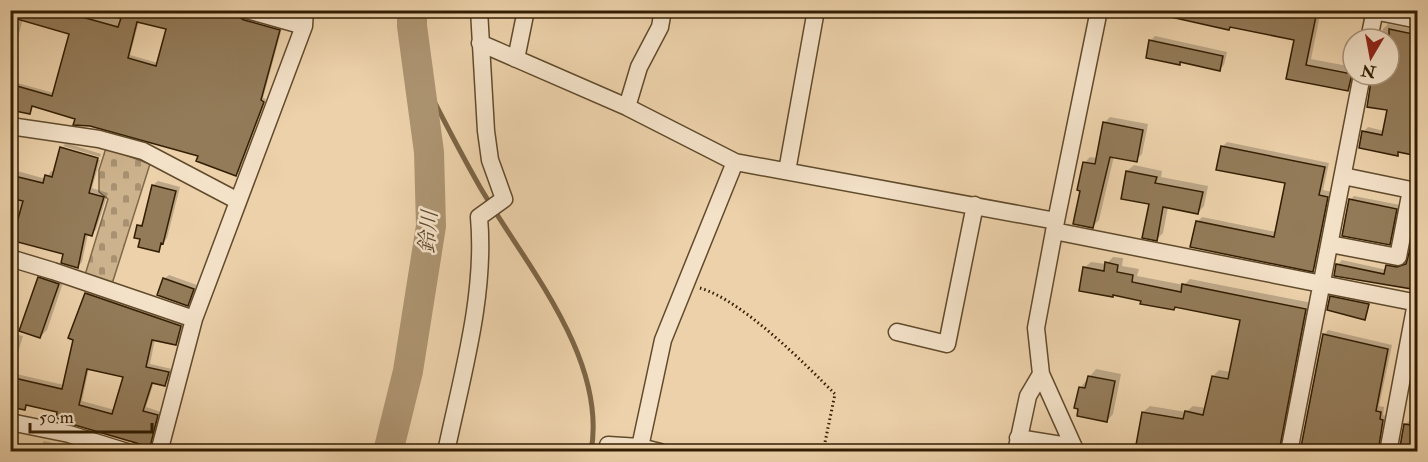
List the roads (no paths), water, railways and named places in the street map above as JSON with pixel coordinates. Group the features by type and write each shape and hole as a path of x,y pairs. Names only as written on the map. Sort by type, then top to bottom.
{"street":[{"path":"159,452 194,320 304,18 247,10"},
{"path":"446,452 481,271 479,216 504,199 490,160 479,10"},
{"path":"516,58 526,10"},
{"path":"627,106 639,67 660,27 663,10"},
{"path":"787,171 816,10"},
{"path":"1041,374 1028,396 1017,445 1075,449 1041,374 1036,328 1099,10"},
{"path":"1372,27 1375,11 1418,20"},
{"path":"480,43 627,106 735,162 975,205 1055,226 1417,303 1388,452"},
{"path":"1289,452 1360,87"},
{"path":"10,126 99,139 143,152 238,201"},
{"path":"640,447 663,340 735,162"},
{"path":"1330,244 1398,257 1411,190 1343,176"},
{"path":"897,332 947,344 975,205"},
{"path":"10,258 194,320"},
{"path":"10,422 69,434 127,452"},
{"path":"607,452 608,445 640,447 660,452"}],"waterway":[{"name":"鈴川","path":"388,452 408,371 431,226 429,152 412,26 412,10"},
{"path":"418,70 472,173 539,279 575,347 587,382 593,417 591,452"}]}
